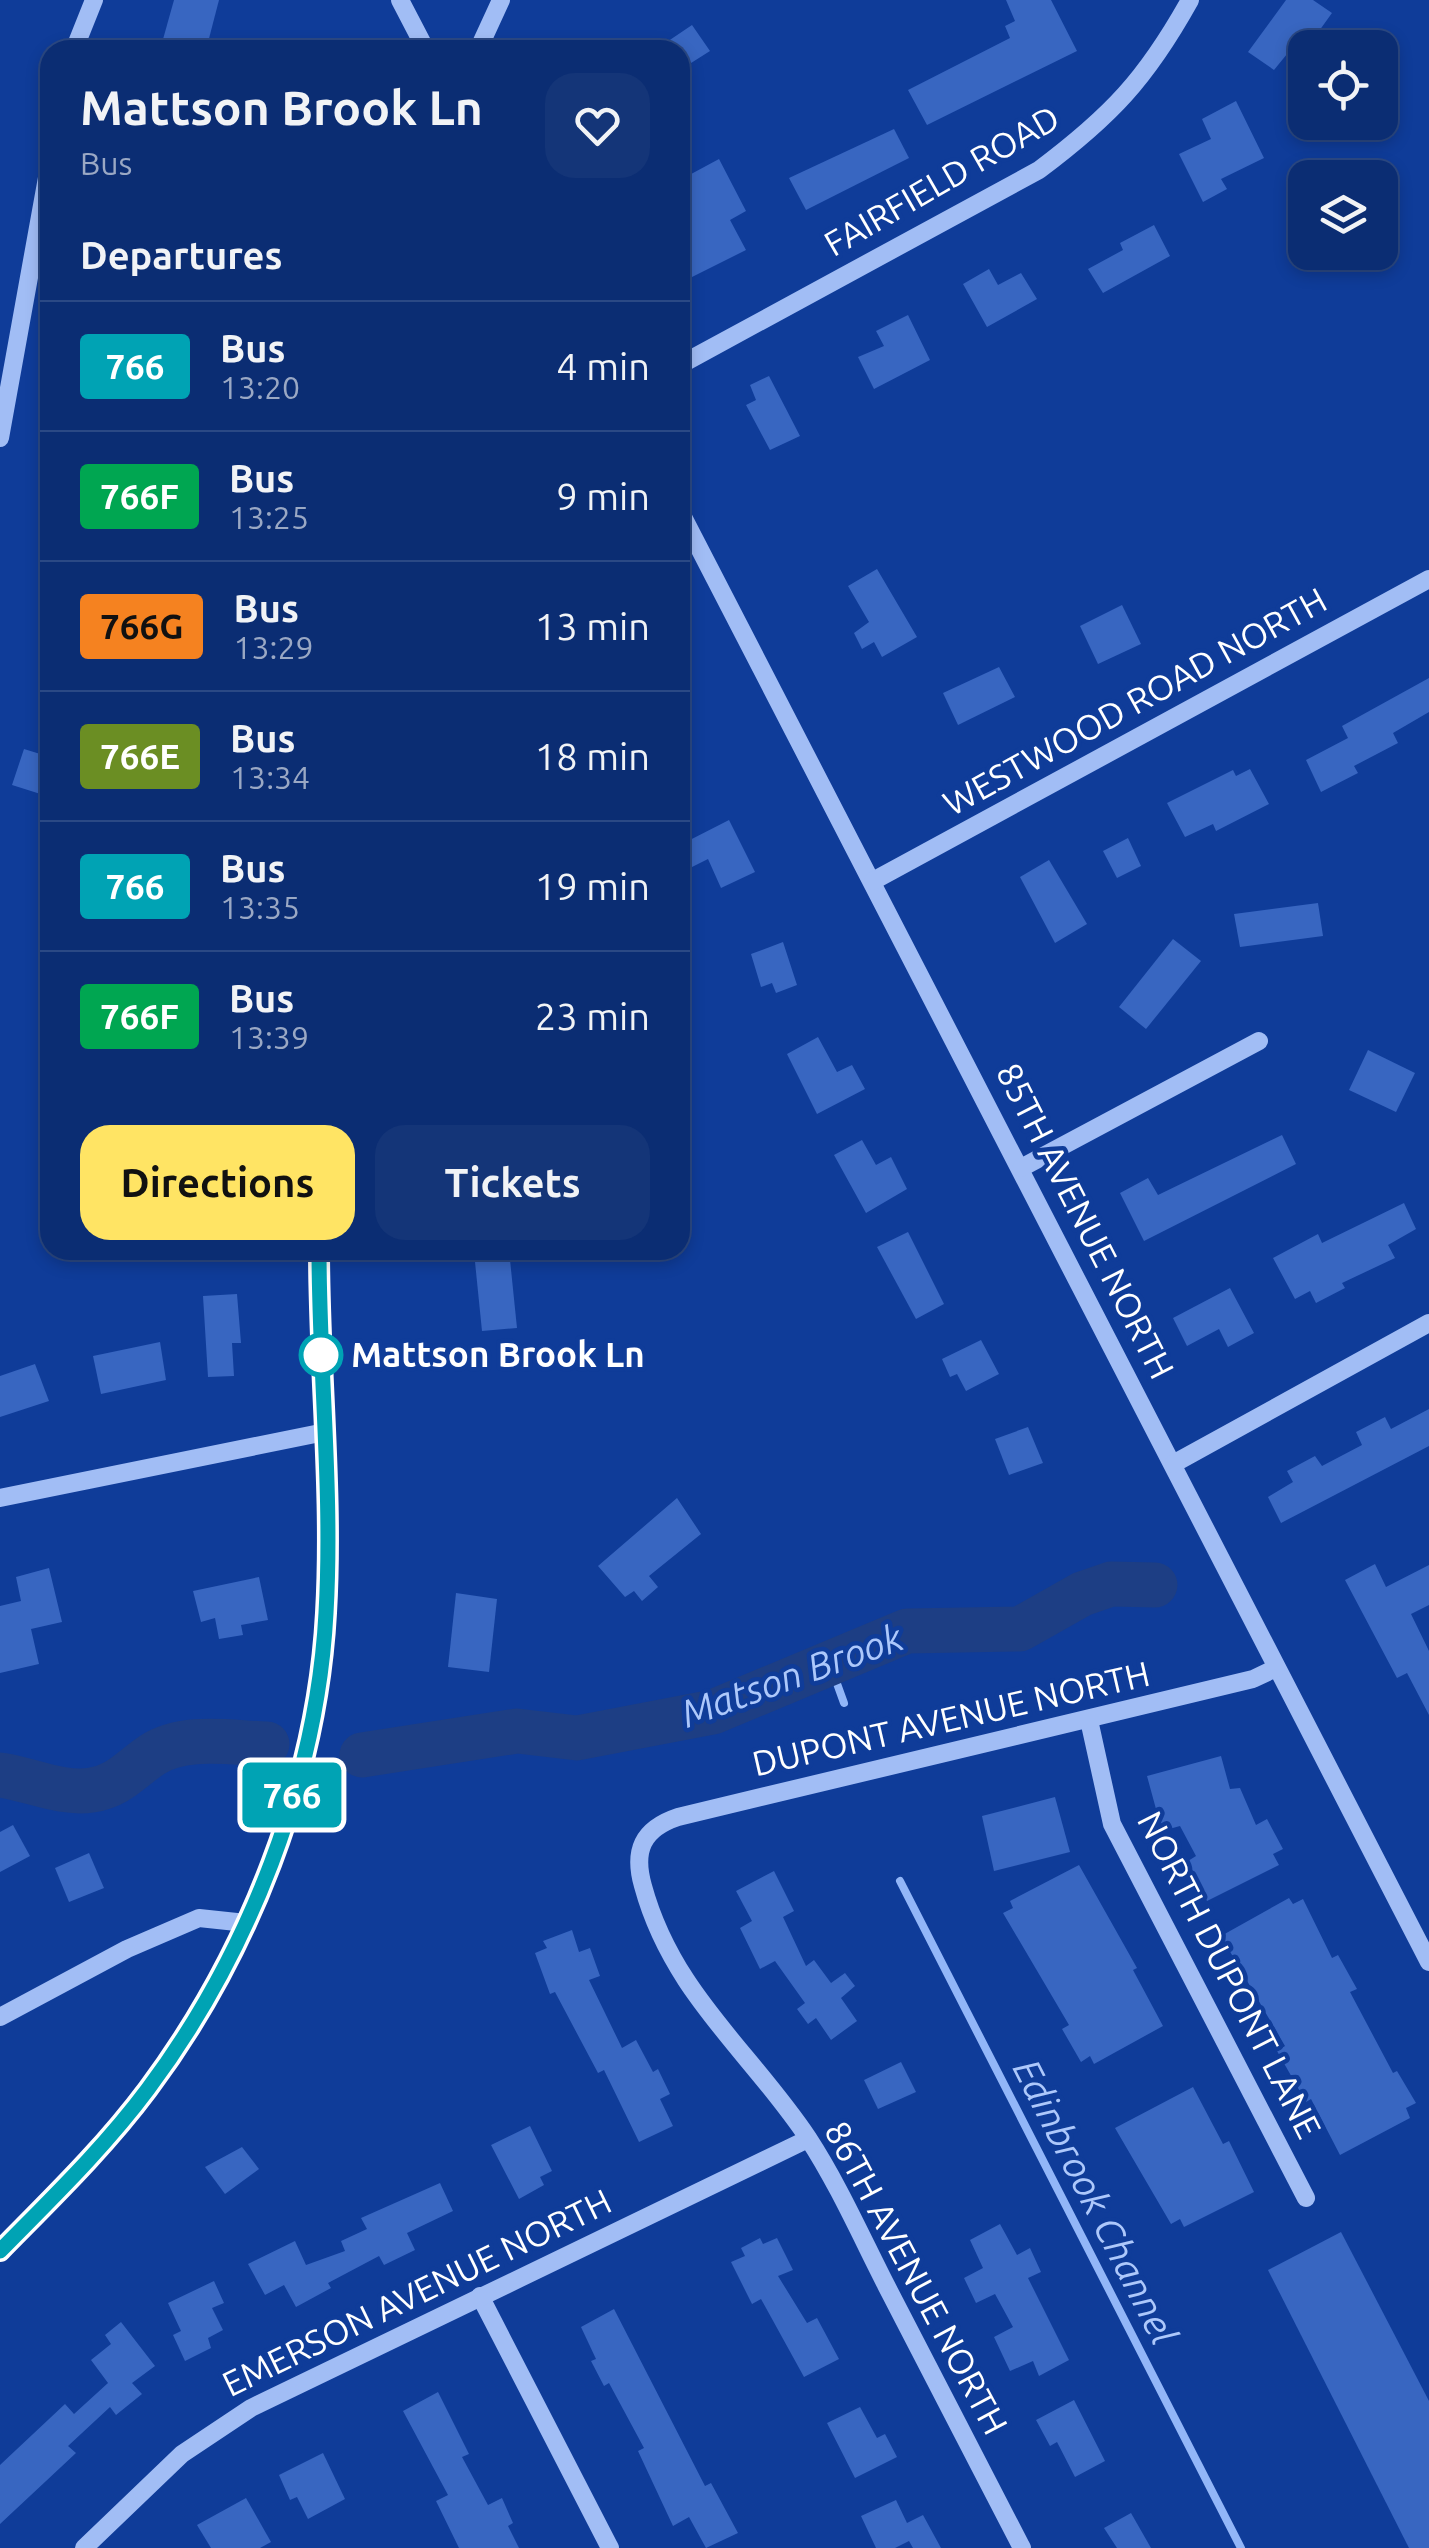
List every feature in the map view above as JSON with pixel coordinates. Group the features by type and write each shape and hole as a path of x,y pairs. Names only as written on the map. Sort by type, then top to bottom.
{"street":[{"path":"78,40 94,0"},
{"path":"400,0 421,40"},
{"path":"483,40 501,0"},
{"name":"FAIRFIELD ROAD","path":"690,360 1039,170 1090,132 1131,93 1190,0"},
{"path":"0,438 40,216"},
{"name":"85TH AVENUE NORTH","path":"690,530 1429,1962"},
{"name":"WESTWOOD ROAD NORTH","path":"872,881 1429,579"},
{"path":"1021,1168 1259,1041"},
{"path":"0,2251 99,2149 148,2090 213,1988 246,1923 283,1826 319,1672 328,1546 319,1260"},
{"path":"1173,1464 1429,1324"},
{"path":"0,1498 325,1432"},
{"name":"DUPONT AVENUE NORTH","path":"643,1837 658,1824 678,1818 1253,1679 1276,1668"},
{"name":"NORTH DUPONT LANE","path":"1089,1720 1112,1824 1306,2198"},
{"name":"86TH AVENUE NORTH","path":"643,1837 638,1855 642,1884 679,1972 709,2018 808,2138 1022,2548"},
{"path":"0,2017 198,1918 246,1923"},
{"name":"EMERSON AVENUE NORTH","path":"84,2548 142,2490 219,2426 808,2138"},
{"path":"480,2296 610,2548"}],"building":[{"path":"174,0 219,0 209,40 163,40"},
{"path":"1006,0 1051,0 1077,51 927,125 908,90 1010,38 1005,26 1015,21"},
{"path":"1286,0 1313,0 1332,13 1320,30 1288,30 1288,53 1274,70 1248,52"},
{"path":"692,25 710,51 690,64 690,40 670,40"},
{"path":"1236,101 1264,158 1221,179 1227,189 1203,202 1179,154 1211,139 1202,119"},
{"path":"894,129 909,158 806,210 789,178"},
{"path":"719,159 746,211 730,220 746,250 690,278 690,175"},
{"path":"1154,225 1170,256 1103,293 1088,269 1123,250 1120,243"},
{"path":"989,269 998,285 1021,273 1037,299 987,327 963,284"},
{"path":"908,315 930,360 874,389 858,357 884,346 876,331"},
{"path":"769,376 800,436 770,450 746,405 756,400 750,385"},
{"path":"877,569 917,637 882,657 874,642 862,649 854,633 869,622 848,586"},
{"path":"1122,605 1141,644 1098,664 1080,626"},
{"path":"999,667 1015,697 958,725 943,693"},
{"path":"1429,678 1429,712 1393,733 1398,743 1354,766 1358,773 1321,792 1306,760 1348,738 1342,726"},
{"path":"24,749 40,754 40,794 12,785"},
{"path":"1250,769 1269,804 1216,831 1213,824 1185,837 1167,803 1233,770 1236,776"},
{"path":"729,820 755,872 721,888 708,859 692,867 690,840"},
{"path":"1128,838 1141,866 1117,878 1103,851"},
{"path":"1049,860 1087,924 1055,943 1020,877"},
{"path":"1318,903 1323,936 1240,947 1234,914"},
{"path":"1173,939 1201,961 1146,1029 1119,1007"},
{"path":"783,942 797,985 776,993 772,983 761,987 751,954"},
{"path":"818,1037 837,1072 852,1065 865,1089 817,1114 787,1054"},
{"path":"1368,1050 1415,1073 1396,1112 1349,1090"},
{"path":"1282,1135 1296,1164 1144,1241 1120,1193 1148,1178 1158,1195"},
{"path":"862,1140 876,1165 891,1157 907,1189 866,1213 834,1155"},
{"path":"1404,1203 1416,1229 1388,1245 1395,1258 1342,1283 1345,1288 1316,1303 1310,1291 1295,1299 1273,1258 1318,1234 1322,1243"},
{"path":"908,1232 944,1304 916,1319 877,1247"},
{"path":"475,1260 510,1260 517,1328 482,1331"},
{"path":"1230,1288 1254,1333 1228,1347 1219,1329 1187,1346 1173,1318"},
{"path":"237,1294 241,1343 232,1343 234,1376 208,1377 203,1296"},
{"path":"981,1340 999,1374 966,1391 957,1374 950,1377 942,1359"},
{"path":"160,1342 166,1380 101,1394 93,1356"},
{"path":"35,1364 49,1401 0,1417 0,1376"},
{"path":"1429,1409 1429,1446 1281,1523 1268,1497 1293,1482 1287,1471 1315,1456 1322,1466 1362,1445 1356,1432 1385,1417 1391,1429"},
{"path":"1028,1427 1043,1463 1009,1475 995,1439"},
{"path":"677,1498 701,1534 649,1576 658,1587 642,1601 634,1591 625,1597 598,1566"},
{"path":"1375,1564 1386,1587 1429,1565 1429,1605 1411,1614 1429,1651 1429,1715 1407,1673 1397,1678 1345,1580"},
{"path":"49,1568 62,1622 31,1629 39,1664 0,1673 0,1606 21,1601 16,1577"},
{"path":"259,1577 268,1620 241,1625 243,1635 219,1639 215,1618 201,1622 193,1591"},
{"path":"456,1593 497,1599 489,1672 448,1667"},
{"path":"1221,1756 1230,1789 1240,1788 1256,1825 1267,1819 1283,1849 1273,1854 1279,1865 1207,1901 1188,1861 1196,1856 1180,1826 1162,1831 1147,1776"},
{"path":"1055,1797 1070,1852 994,1871 982,1816"},
{"path":"13,1825 30,1856 0,1872 0,1832"},
{"path":"89,1853 104,1888 69,1902 55,1868"},
{"path":"1079,1865 1137,1968 1133,1970 1163,2026 1094,2064 1090,2056 1081,2062 1062,2029 1069,2025 1003,1913 1013,1908 1010,1901"},
{"path":"774,1871 794,1911 783,1917 806,1966 814,1960 831,1983 845,1973 855,1986 841,1998 857,2021 831,2040 816,2018 808,2024 797,2009 805,2003 775,1961 760,1969 740,1928 752,1921 736,1891"},
{"path":"1289,1898 1293,1904 1303,1899 1332,1958 1338,1955 1357,1989 1350,1992 1393,2073 1397,2071 1416,2103 1406,2108 1410,2118 1340,2155 1311,2099 1306,2102 1277,2051 1285,2046 1221,1936"},
{"path":"572,1930 579,1952 590,1948 600,1976 589,1980 622,2048 636,2040 653,2072 658,2069 670,2094 660,2099 673,2126 639,2142 604,2070 598,2073 555,1992 550,1994 535,1953 547,1948 543,1941"},
{"path":"901,2062 916,2092 878,2109 864,2080"},
{"path":"1193,2087 1223,2144 1229,2141 1254,2192 1184,2227 1180,2219 1171,2224 1115,2128"},
{"path":"530,2126 552,2171 540,2177 544,2185 519,2199 491,2145"},
{"path":"242,2147 259,2169 225,2194 205,2167"},
{"path":"440,2183 453,2211 407,2233 415,2250 384,2265 379,2256 328,2283 331,2288 296,2307 284,2285 265,2295 248,2264 295,2241 306,2265 345,2251 341,2241 367,2229 361,2218"},
{"path":"1000,2224 1017,2255 1030,2248 1041,2272 1028,2278 1069,2360 1039,2376 1033,2361 1010,2371 994,2337 1013,2327 995,2294 976,2303 964,2278 983,2268 970,2240"},
{"path":"1341,2232 1429,2401 1429,2548 1409,2548 1268,2270"},
{"path":"760,2238 763,2244 777,2238 793,2270 778,2276 807,2323 817,2318 839,2359 804,2377 761,2299 752,2304 731,2262 745,2256 741,2248"},
{"path":"214,2281 224,2303 212,2308 223,2330 208,2338 211,2348 185,2361 173,2335 181,2331 168,2303"},
{"path":"614,2309 705,2486 711,2483 738,2533 706,2548 689,2517 673,2526 638,2451 644,2448 609,2383 604,2386 591,2361 596,2359 581,2327"},
{"path":"121,2322 155,2366 132,2383 142,2394 116,2415 110,2407 68,2446 76,2453 0,2524 0,2465 65,2404 74,2414 108,2383 91,2360 111,2344 105,2335"},
{"path":"438,2392 469,2454 462,2457 488,2505 502,2498 513,2523 508,2526 519,2548 459,2548 436,2501 448,2495 403,2411"},
{"path":"1074,2400 1105,2461 1075,2477 1057,2442 1050,2446 1036,2420"},
{"path":"860,2407 877,2438 885,2434 897,2457 855,2478 827,2423"},
{"path":"323,2453 345,2499 308,2519 297,2497 290,2500 279,2475"},
{"path":"246,2498 271,2542 260,2548 211,2548 197,2525"},
{"path":"896,2500 907,2523 923,2515 941,2548 913,2548 909,2541 895,2548 876,2548 861,2516"},
{"path":"1131,2513 1151,2548 1117,2548 1104,2528"}],"waterway":[{"name":"Matson Brook","path":"362,1755 517,1731 577,1738 713,1712 907,1631 1020,1629 1082,1594 1111,1584 1155,1585"},
{"path":"831,1667 844,1703"},
{"name":"Matson Brook","path":"0,1775 57,1789 92,1790 117,1781 152,1755 178,1744 267,1744"},
{"name":"Edinbrook Channel","path":"900,1881 1241,2548"}],"bus line":[{"name":"766","path":"0,2251 99,2149 148,2090 181,2041 246,1923 283,1826 309,1726 326,1616 328,1511 319,1260"}],"place":[{"name":"Mattson Brook Ln","path":"321,1355"}]}
